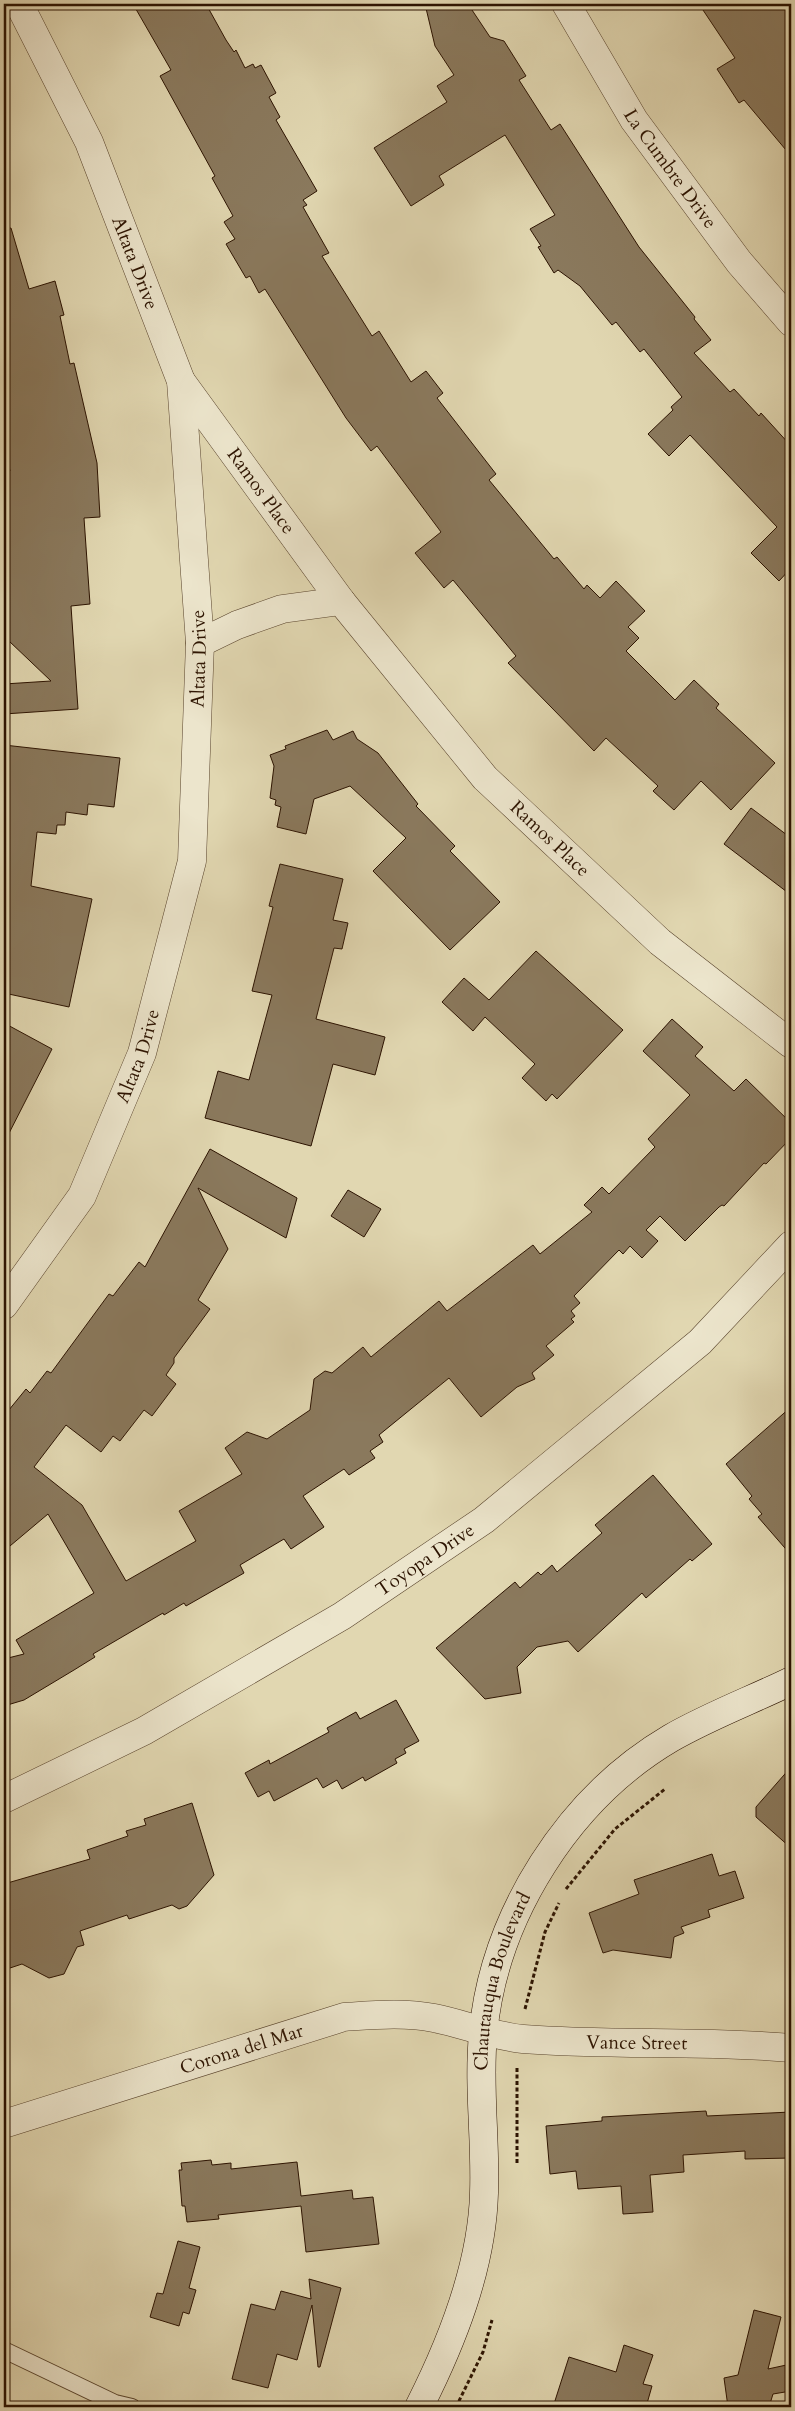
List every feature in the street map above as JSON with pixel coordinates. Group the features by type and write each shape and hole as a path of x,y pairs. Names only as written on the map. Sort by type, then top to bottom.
{"street":[{"name":"Altata Drive","path":"4,1305 82,1196 142,1054 192,861 200,643 181,381 89,142 18,4"},
{"name":"La Cumbre Drive","path":"566,4 634,120 739,262 791,322"},
{"name":"Ramos Place","path":"181,381 341,601 485,778 660,942 791,1044"},
{"path":"200,643 237,625 282,608 341,601"},
{"name":"Toyopa Drive","path":"4,1799 161,1721 342,1616 484,1520 700,1342 791,1245"},
{"name":"Chautauqua Boulevard","path":"419,2407 433,2379 457,2317 477,2254 484,2196 485,2138 481,2076 483,2032 490,1989 520,1903 549,1855 585,1808 628,1767 672,1738 791,1681"},
{"name":"Corona del Mar","path":"4,2124 344,2016 392,2013 435,2018 483,2032"},
{"name":"Vance Street","path":"483,2032 537,2040 736,2043 791,2048"}],"lane":[{"path":"4,2350 115,2403 132,2407"}],"path":[{"path":"564,1892 615,1829 666,1789"},
{"path":"524,2012 545,1932 560,1900"}],"building":[{"path":"133,4 206,4 226,40 234,52 236,50 245,68 253,64 255,68 261,65 276,93 269,97 280,117 276,120 317,191 303,200 307,205 303,207 329,253 322,256 372,336 379,331 411,382 426,371 443,393 437,398 496,474 489,480 554,559 557,557 584,589 587,585 600,598 616,581 645,611 628,627 639,638 626,651 675,700 694,680 719,704 716,708 775,763 731,810 701,781 674,810 653,791 658,786 606,738 594,751 508,663 516,656 453,580 444,588 415,553 441,532 377,446 371,451 346,418 265,289 259,293 250,276 246,278 226,244 235,239 224,222 233,216 212,178 215,176 160,76 171,70"},
{"path":"425,4 468,4 490,37 504,41 526,76 519,80 551,130 560,124 639,247 711,340 694,353 730,392 734,389 759,416 761,413 791,446 791,568 779,581 751,553 777,527 690,435 669,456 648,434 673,410 671,407 682,397 644,349 640,352 616,322 612,325 580,286 558,270 554,273 538,247 541,246 530,229 555,215 505,135 439,176 444,185 411,206 374,148 447,102 437,86 454,75 435,46"},
{"path":"699,4 791,4 791,156 744,100 739,103 717,69 735,58"},
{"path":"11,228 29,289 55,281 64,315 60,316 70,364 74,363 97,463 100,517 84,518 90,604 71,606 78,709 4,714 4,684 51,681 9,641 6,633 7,610 4,610 4,472 10,471 4,445 4,229"},
{"path":"327,730 333,740 353,731 357,739 378,753 418,804 416,806 455,846 450,851 500,902 450,950 373,871 406,838 350,786 314,799 306,834 277,827 281,807 275,805 276,800 270,798 274,766 270,755 286,749 285,746"},
{"path":"4,745 120,758 114,807 88,804 87,815 66,812 65,825 57,825 56,834 37,832 31,886 92,899 69,1007 4,993"},
{"path":"751,808 791,838 791,895 724,844"},
{"path":"280,864 343,879 333,920 348,923 342,949 334,948 316,1019 385,1037 375,1075 333,1064 311,1146 205,1118 218,1071 249,1080 272,995 252,991 273,907 269,906"},
{"path":"536,951 623,1030 557,1099 552,1094 546,1101 522,1078 535,1064 485,1017 473,1031 442,1002 464,978 489,1000"},
{"path":"672,1019 703,1047 695,1056 734,1091 746,1079 791,1123 791,1138 766,1164 764,1163 724,1206 719,1207 685,1241 660,1216 646,1230 658,1241 642,1258 630,1246 623,1254 619,1250 574,1296 580,1303 571,1311 575,1316 571,1319 574,1322 546,1346 554,1355 532,1373 535,1379 517,1387 481,1417 449,1378 379,1435 383,1442 370,1451 375,1458 349,1475 344,1469 303,1496 324,1527 291,1549 284,1539 240,1565 244,1573 186,1606 184,1603 164,1615 163,1613 93,1654 95,1657 24,1700 4,1706 4,1659 24,1654 16,1640 94,1593 48,1514 4,1551 4,1416 26,1389 30,1393 47,1371 51,1373 109,1294 113,1296 139,1262 145,1267 210,1149 297,1198 286,1238 198,1188 228,1249 198,1300 210,1309 174,1358 174,1363 166,1375 176,1384 152,1416 144,1410 120,1441 113,1436 101,1452 66,1425 34,1467 82,1505 126,1581 196,1541 179,1511 242,1474 225,1448 247,1432 267,1439 310,1410 314,1379 325,1371 332,1373 363,1347 371,1357 439,1301 447,1311 533,1245 540,1254 592,1212 584,1205 602,1187 609,1194 655,1147 648,1139 690,1095 643,1051"},
{"path":"4,1023 52,1049 4,1143"},
{"path":"348,1190 381,1209 364,1237 331,1216"},
{"path":"791,1407 791,1555 758,1517 762,1514 749,1499 752,1496 726,1464"},
{"path":"653,1475 712,1544 692,1561 690,1559 646,1598 642,1593 578,1652 568,1641 537,1647 517,1667 521,1693 485,1699 436,1648 515,1582 520,1588 538,1572 541,1575 552,1565 557,1572 602,1533 595,1525"},
{"path":"396,1700 419,1741 404,1749 406,1753 395,1759 397,1763 365,1781 363,1777 342,1789 337,1780 323,1788 317,1778 274,1801 269,1791 258,1797 245,1773 269,1760 270,1764 329,1732 327,1728 356,1712 360,1719"},
{"path":"791,1767 791,1848 756,1817 756,1807"},
{"path":"192,1803 214,1875 187,1906 179,1909 172,1905 129,1919 127,1915 80,1931 84,1945 77,1947 64,1974 49,1978 22,1964 4,1970 4,1884 90,1859 87,1850 128,1836 126,1831 146,1825 144,1819"},
{"path":"712,1854 719,1876 735,1871 744,1898 708,1910 710,1917 681,1927 684,1933 674,1937 671,1958 613,1950 603,1953 589,1913 639,1894 634,1880"},
{"path":"706,2111 707,2116 791,2112 791,2158 745,2159 745,2151 683,2155 684,2172 650,2175 653,2212 623,2214 621,2186 578,2189 576,2171 550,2174 546,2126 602,2121 602,2117"},
{"path":"211,2160 212,2165 231,2163 231,2169 297,2162 301,2196 352,2190 353,2199 373,2197 379,2244 306,2252 301,2206 218,2215 219,2219 187,2222 185,2206 182,2206 179,2170 182,2170 181,2163"},
{"path":"178,2241 200,2247 189,2288 196,2290 189,2314 183,2312 179,2326 150,2317 157,2293 163,2294"},
{"path":"309,2279 341,2288 320,2367 318,2367 312,2305 297,2360 277,2354 268,2388 232,2379 251,2304 275,2310 281,2291 311,2299"},
{"path":"754,2310 781,2317 768,2369 791,2364 791,2391 773,2394 769,2407 728,2407 724,2378 738,2375"},
{"path":"624,2345 653,2355 643,2384 652,2386 646,2407 553,2407 569,2357 616,2372"}]}
